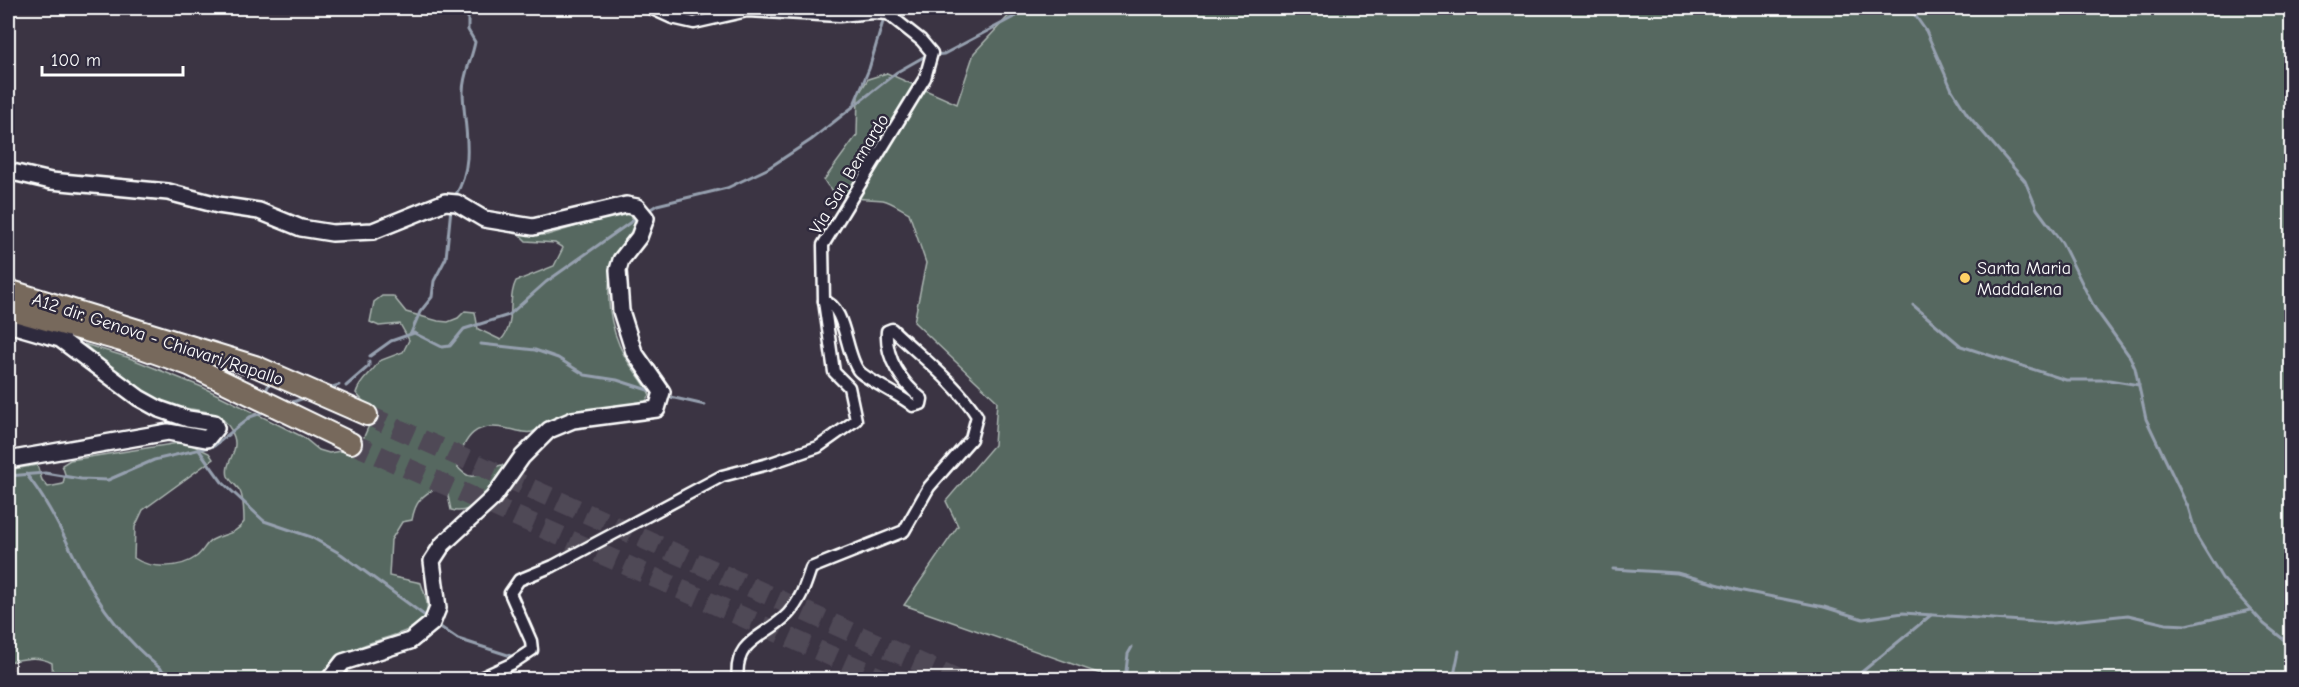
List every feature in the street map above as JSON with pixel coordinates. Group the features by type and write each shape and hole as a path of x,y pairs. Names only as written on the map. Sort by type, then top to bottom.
{"highway":[{"name":"A12 dir. Genova - Chiavari/Rapallo","path":"8,290 189,356 255,366 367,415"},
{"path":"8,309 123,341 189,356 351,443"}],"street":[{"name":"Via San Bernardo","path":"476,680 511,664 532,650 531,641 510,593 519,580 553,566 722,476 768,464 818,447 856,420 849,387 834,372 824,302 823,245 892,136 924,78 930,57 921,40 888,14 839,16 747,11 694,23 672,18 650,8"},
{"path":"8,171 51,181 168,192 218,205 259,211 301,228 332,233 373,231 445,202 457,203 484,219 533,227 597,210 626,206 642,214 639,237 621,260 618,270 621,310 634,352 662,393 657,409 573,420 549,429 522,457 493,498 437,552 432,561 438,608 432,623 410,641 343,662 329,680"},
{"path":"738,680 739,655 745,645 787,615 803,595 811,568 904,531 929,487 971,439 977,416 963,394 892,329 887,331 887,344 895,367 905,385 922,399 921,404 913,406 900,394 859,373 851,357 839,312 831,303 824,302"},
{"path":"8,324 60,339 139,398 159,409 189,419 214,423 216,428 207,439 168,432 8,460"}],"green space":[{"path":"1016,8 2291,8 2291,679 1115,679 904,605 958,526 946,501 994,445 997,401 914,322 926,263 909,213 883,200 842,196 829,187 824,180 857,135 858,95 868,79 887,73 957,104 974,53"},
{"path":"620,213 630,215 636,222 636,227 618,254 612,270 609,296 612,322 625,357 650,395 644,404 570,413 548,421 532,432 487,427 473,433 464,446 456,465 462,472 473,476 502,465 506,470 483,499 468,509 451,510 447,491 438,487 432,490 417,504 412,520 402,522 391,540 389,576 421,583 425,595 427,611 418,624 406,631 358,647 342,655 329,665 319,679 53,679 52,663 30,658 8,662 8,470 37,465 42,480 48,487 63,484 65,474 62,465 70,460 185,442 209,453 213,459 143,510 135,527 134,558 156,566 182,564 196,557 212,540 233,532 244,522 241,494 227,471 235,448 234,437 229,426 214,414 175,406 154,398 122,376 84,344 127,357 202,387 303,437 319,450 329,453 359,448 370,423 368,407 356,393 358,388 379,361 403,352 409,340 400,324 379,326 370,322 374,302 382,296 393,296 406,312 448,322 458,318 465,311 475,312 478,329 501,340 509,326 513,288 516,281 554,266 563,248 555,243 526,241 519,234 547,235"}],"waterway":[{"path":"455,196 461,184 467,158 463,85 475,42 468,30 468,8"},
{"path":"934,55 944,54 1031,8"},
{"path":"1902,8 1913,14"},
{"path":"1910,8 1926,31 1952,90 1967,114 2025,181 2037,209 2062,243 2094,307 2130,357 2135,368 2146,419 2188,507 2197,537 2222,578 2264,624 2292,646"},
{"path":"855,102 869,69 884,18"},
{"path":"646,212 657,205 727,188 767,169 811,140 897,72 927,55"},
{"path":"411,333 420,312 432,297 434,281 446,258 451,208"},
{"path":"370,356 391,341 414,333 442,347 450,346 464,329 509,315 546,282 638,217"},
{"path":"1913,305 1961,346 2066,380 2109,380 2139,385"},
{"path":"481,344 535,350 558,358 585,375 617,380 654,392"},
{"path":"346,386 369,366 369,362"},
{"path":"265,393 270,382"},
{"path":"326,389 339,385"},
{"path":"666,396 705,405"},
{"path":"287,404 307,397"},
{"path":"8,476 45,473 81,479 108,480 154,460 214,446 250,417 267,411"},
{"path":"199,450 222,482 264,521 311,537 341,554 428,618"},
{"path":"26,474 51,512 87,581 105,609 137,648 175,680"},
{"path":"1613,569 1677,573 1738,590 1824,607 1863,619 1903,613 2053,623 2128,615 2166,624 2187,625 2250,610"},
{"path":"1852,680 1931,615"},
{"path":"436,624 458,639 511,656"},
{"path":"1125,680 1128,654 1132,647"},
{"path":"1453,680 1459,651"}],"tunnel":[{"path":"367,415 958,680"},
{"path":"351,443 885,680"}],"place":[{"name":"Santa Maria Maddalena","path":"1965,278"}]}
